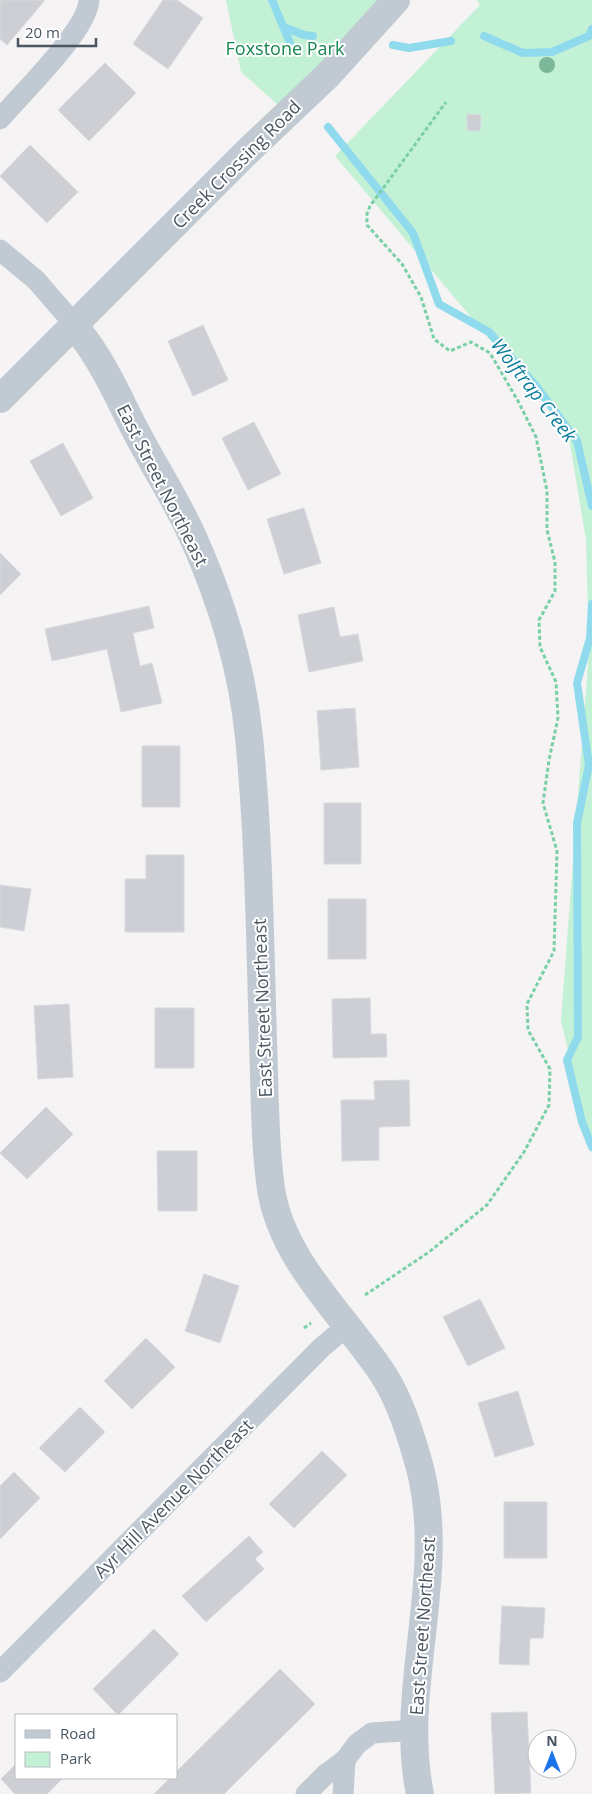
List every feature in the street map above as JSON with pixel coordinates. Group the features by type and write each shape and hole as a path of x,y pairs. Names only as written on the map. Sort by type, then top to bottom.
{"street":[{"path":"0,119 77,30 87,13 89,0"},
{"name":"Creek Crossing Road","path":"0,399 273,126 328,74 396,0"},
{"name":"East Street Northeast","path":"0,250 36,280 74,324 96,354 191,531 215,589 229,631 248,735 256,844 266,1138 271,1190 277,1214 301,1264 348,1325 385,1378 403,1416 420,1471 428,1515 430,1565 421,1640 416,1730 416,1777 420,1794"},
{"name":"Ayr Hill Avenue Northeast","path":"0,1672 321,1348 348,1325"},
{"path":"306,1794 325,1774 345,1760 358,1744 372,1733 416,1730"},
{"path":"343,1794 345,1760"}],"path":[{"path":"366,1295 429,1252 487,1205 524,1152 549,1105 550,1069 528,1030 527,1004 554,951 557,851 543,803 549,760 558,718 556,682 540,647 539,620 555,591 555,562 547,530 547,491 536,437 518,401 490,353 472,342 450,351 434,339 421,297 402,264 368,225 367,214 370,206 446,102"}],"green space":[{"name":"Foxstone Park","path":"226,0 395,0 287,113 241,72"},
{"path":"477,0 592,0 592,1154 561,1020 589,651 586,540 568,432 335,156 480,5"}],"building":[{"path":"0,0 45,0 7,45 0,39"},
{"path":"163,0 177,0 203,18 168,69 133,44"},
{"path":"105,63 136,93 89,141 58,110"},
{"path":"467,114 481,115 480,131 467,130"},
{"path":"30,145 78,192 47,223 0,176"},
{"path":"203,325 228,380 193,396 168,341"},
{"path":"254,422 281,474 248,490 222,438"},
{"path":"63,443 93,498 61,516 30,461"},
{"path":"304,508 321,563 284,574 267,519"},
{"path":"0,553 21,574 0,595"},
{"path":"149,606 154,628 133,633 140,666 152,663 162,703 121,712 107,649 52,661 45,629"},
{"path":"334,607 340,637 358,634 363,661 309,672 298,615"},
{"path":"355,708 359,767 321,770 317,711"},
{"path":"142,746 180,746 180,807 142,807"},
{"path":"324,803 361,803 361,864 324,864"},
{"path":"146,855 184,855 184,932 125,932 125,879 146,879"},
{"path":"0,885 31,889 24,931 0,927"},
{"path":"328,899 366,899 366,959 328,959"},
{"path":"370,998 371,1034 386,1034 387,1057 333,1058 332,999"},
{"path":"69,1004 73,1077 38,1079 34,1006"},
{"path":"155,1008 194,1008 194,1068 155,1068"},
{"path":"409,1080 410,1126 379,1127 379,1160 342,1161 341,1100 375,1100 374,1081"},
{"path":"46,1107 73,1134 27,1179 0,1153"},
{"path":"157,1151 197,1151 197,1211 158,1211"},
{"path":"204,1274 239,1286 220,1343 185,1331"},
{"path":"480,1299 505,1348 468,1366 443,1317"},
{"path":"146,1338 175,1367 132,1409 104,1381"},
{"path":"518,1391 534,1445 495,1457 478,1403"},
{"path":"80,1407 105,1432 65,1472 39,1448"},
{"path":"322,1451 347,1475 294,1528 269,1504"},
{"path":"14,1472 40,1498 0,1539 0,1486"},
{"path":"504,1502 547,1502 547,1558 504,1558"},
{"path":"249,1536 263,1552 255,1559 264,1569 206,1622 182,1596"},
{"path":"502,1606 545,1608 543,1638 530,1638 529,1665 499,1664"},
{"path":"154,1629 179,1654 119,1714 93,1689"},
{"path":"280,1669 315,1704 224,1794 154,1794 169,1779 178,1779 178,1770"},
{"path":"527,1712 527,1779 530,1779 531,1793 495,1794 491,1713"},
{"path":"15,1765 15,1779 62,1779 47,1794 15,1794 1,1779"}],"waterway":[{"name":"Wolftrap Creek","path":"272,0 293,50"},
{"path":"284,27 304,35 313,36"},
{"path":"484,36 523,53 552,52 589,36 592,29"},
{"path":"393,45 409,48 451,41"},
{"name":"Wolftrap Creek","path":"328,127 413,233 439,304 489,332 536,386 577,441 592,506"},
{"name":"Wolftrap Creek","path":"592,604 590,638 577,683 589,765 577,823 578,1037 567,1060 582,1122 592,1147"}]}
